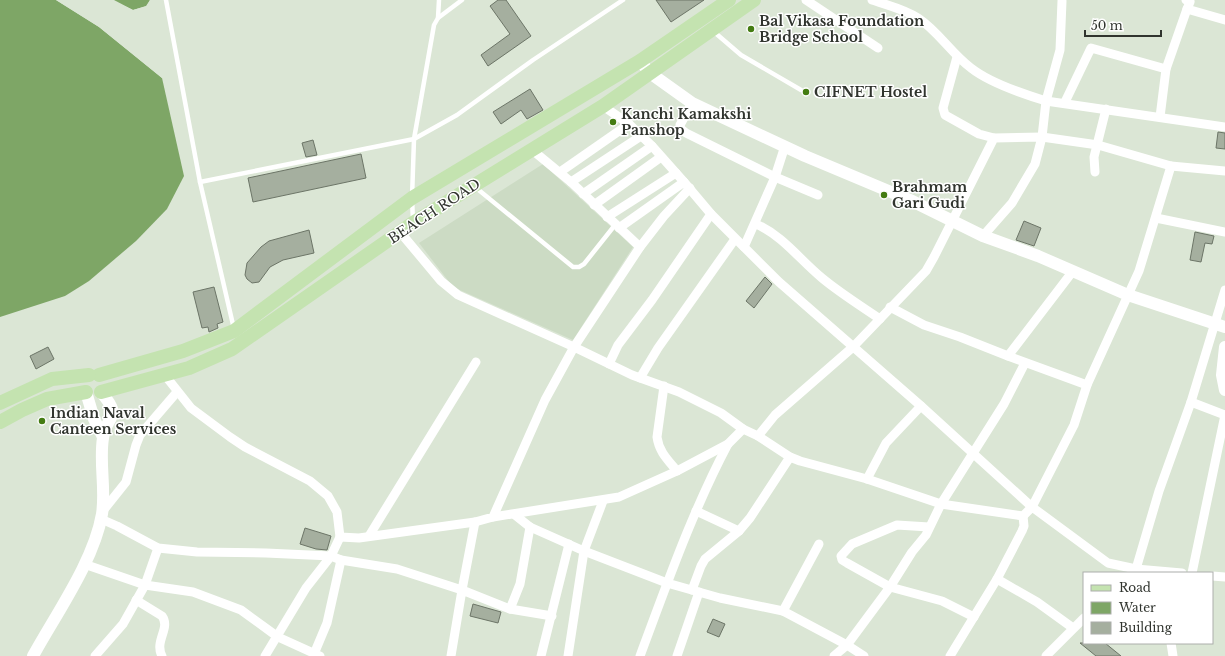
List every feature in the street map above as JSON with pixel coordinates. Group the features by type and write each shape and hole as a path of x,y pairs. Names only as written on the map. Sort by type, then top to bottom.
{"main road":[{"name":"BEACH ROAD","path":"0,403 52,379 94,375 182,351 234,330 412,198 640,61 729,0"},
{"name":"BEACH ROAD","path":"101,392 137,384 164,374 189,368 232,349 413,223 603,106 754,0"},
{"path":"0,422 47,399 86,392 95,395 101,392 104,383 94,375 83,383 86,392"}],"street":[{"path":"806,0 878,48"},
{"path":"872,0 909,12 919,19 972,70 1019,93 1046,101 1065,102 1225,126"},
{"path":"984,236 1012,203 1035,164 1042,138 1046,101 1060,50 1062,1"},
{"path":"1160,117 1166,69 1189,3 1225,20"},
{"path":"1065,102 1091,48 1166,69"},
{"path":"957,57 943,108 945,115 979,134 994,138 1042,138 1098,145 1171,166 1225,171"},
{"path":"640,61 650,73 692,103 785,146 952,219 984,236 1128,294 1220,326"},
{"path":"692,103 680,125 681,129 686,133 775,177 818,195"},
{"path":"603,106 629,124 652,146 711,214 779,282 921,406 1032,506 1108,563 1134,571 1170,572"},
{"path":"1095,172 1094,157 1106,109"},
{"path":"560,172 629,124"},
{"path":"571,182 641,136"},
{"path":"758,436 775,415 853,347 926,271 994,138"},
{"path":"583,194 652,146"},
{"path":"744,247 756,224 775,177 785,146"},
{"path":"531,149 560,172 640,247"},
{"path":"594,205 661,157"},
{"path":"950,656 997,579 1022,531 1024,526 1023,516 1032,506 1074,425 1087,385 1139,271 1171,166"},
{"path":"607,217 676,173"},
{"path":"617,226 687,185"},
{"path":"493,517 545,400 574,347 640,247 687,185"},
{"path":"609,364 618,345 652,300 711,214"},
{"path":"1156,218 1225,232"},
{"path":"756,224 768,230 799,255 821,278 880,319"},
{"path":"400,232 448,288 609,364 640,378 664,386 721,413 743,429 758,436 800,462 867,479 941,504 1023,516"},
{"path":"640,378 658,348 735,239"},
{"path":"1008,356 1073,271"},
{"path":"1134,571 1159,491 1220,326 1225,290"},
{"path":"890,307 924,325 1087,385"},
{"path":"1225,347 1222,375 1225,390"},
{"path":"369,536 476,362"},
{"path":"834,656 847,645 890,588 1004,404 1025,363"},
{"path":"164,374 191,408 245,447 310,481 328,496 337,512 340,537 331,556 306,588 278,637 265,656"},
{"path":"664,386 657,437 658,445 661,453 677,471"},
{"path":"86,392 94,419 103,437"},
{"path":"101,392 111,403 113,415 103,437 102,516"},
{"path":"33,656 84,564 102,516 126,482 140,435 177,392"},
{"path":"1191,402 1225,415 1192,572"},
{"path":"867,479 886,443 921,406"},
{"path":"340,537 369,536 475,522 493,517 515,515 603,501 619,497 677,471 728,444 743,429"},
{"path":"640,656 696,510 708,482 728,444"},
{"path":"677,656 696,591 701,566 706,559 740,531 790,457"},
{"path":"568,656 584,551 603,501"},
{"path":"696,510 740,531"},
{"path":"515,515 530,527 584,551 667,583 783,611 847,645 864,656"},
{"path":"102,516 158,548 197,552 331,556 341,560 397,569 462,590 510,610 552,616"},
{"path":"451,656 475,522"},
{"path":"929,527 897,525 852,544 841,556 842,560 890,588 942,601 974,617"},
{"path":"510,610 520,584 530,527"},
{"path":"541,656 569,544"},
{"path":"783,611 819,544"},
{"path":"95,656 123,624 145,585 158,548"},
{"path":"84,564 145,585 194,592 241,610 278,637 317,655 327,623 341,560"},
{"path":"1213,576 1225,577"},
{"path":"997,579 1037,602 1074,628"},
{"path":"136,600 162,616 165,620 160,641 160,651 162,656"},
{"path":"1046,656 1083,619"},
{"path":"1171,644 1173,656"}],"lane":[{"path":"166,0 200,182 234,330"},
{"path":"438,18 439,0"},
{"path":"413,223 412,198 414,139 434,25 438,18 462,0"},
{"path":"200,182 414,139 457,115 533,60 622,0"},
{"path":"712,30 741,55 802,90"},
{"path":"473,185 573,267 579,267 584,264 617,226"}],"shaded area":[{"path":"543,164 633,247 573,340 453,287 419,243"}],"water":[{"path":"0,0 56,0 99,27 162,78 184,176 167,209 136,241 89,281 65,296 0,317"},
{"path":"114,0 150,0 147,6 133,10"}],"pier":[{"path":"56,0 60,0 100,26 162,75 162,78 99,27"},
{"path":"112,0 133,10 146,6 150,0 152,0 148,8 133,12"}],"building":[{"path":"498,0 506,0 531,36 488,66 481,55 510,34 490,6"},
{"path":"656,0 704,0 671,22"},
{"path":"530,89 543,110 527,119 521,110 501,124 493,112"},
{"path":"1218,132 1225,133 1225,149 1216,148"},
{"path":"313,140 317,155 306,157 302,143"},
{"path":"361,154 366,178 253,202 248,178"},
{"path":"1024,221 1041,228 1034,246 1016,240"},
{"path":"309,230 314,253 283,260 270,267 259,282 252,283 247,279 245,275 247,263 261,247 269,241"},
{"path":"1195,232 1214,236 1212,244 1205,243 1201,262 1190,260"},
{"path":"765,277 772,284 754,308 746,301"},
{"path":"214,287 223,322 217,324 218,328 209,332 208,327 202,328 193,292"},
{"path":"48,347 54,359 36,369 30,356"},
{"path":"305,528 331,536 327,550 316,549 300,544"},
{"path":"473,604 501,612 498,623 470,616"},
{"path":"713,619 725,624 719,637 707,632"},
{"path":"1080,643 1106,644 1121,656 1096,656"}],"place":[{"name":"Bal Vikasa Foundation Bridge School","path":"751,29"},
{"name":"CIFNET Hostel","path":"806,92"},
{"name":"Kanchi Kamakshi Panshop","path":"613,122"},
{"name":"Brahmam Gari Gudi","path":"884,195"},
{"name":"Indian Naval Canteen Services","path":"42,421"}]}
